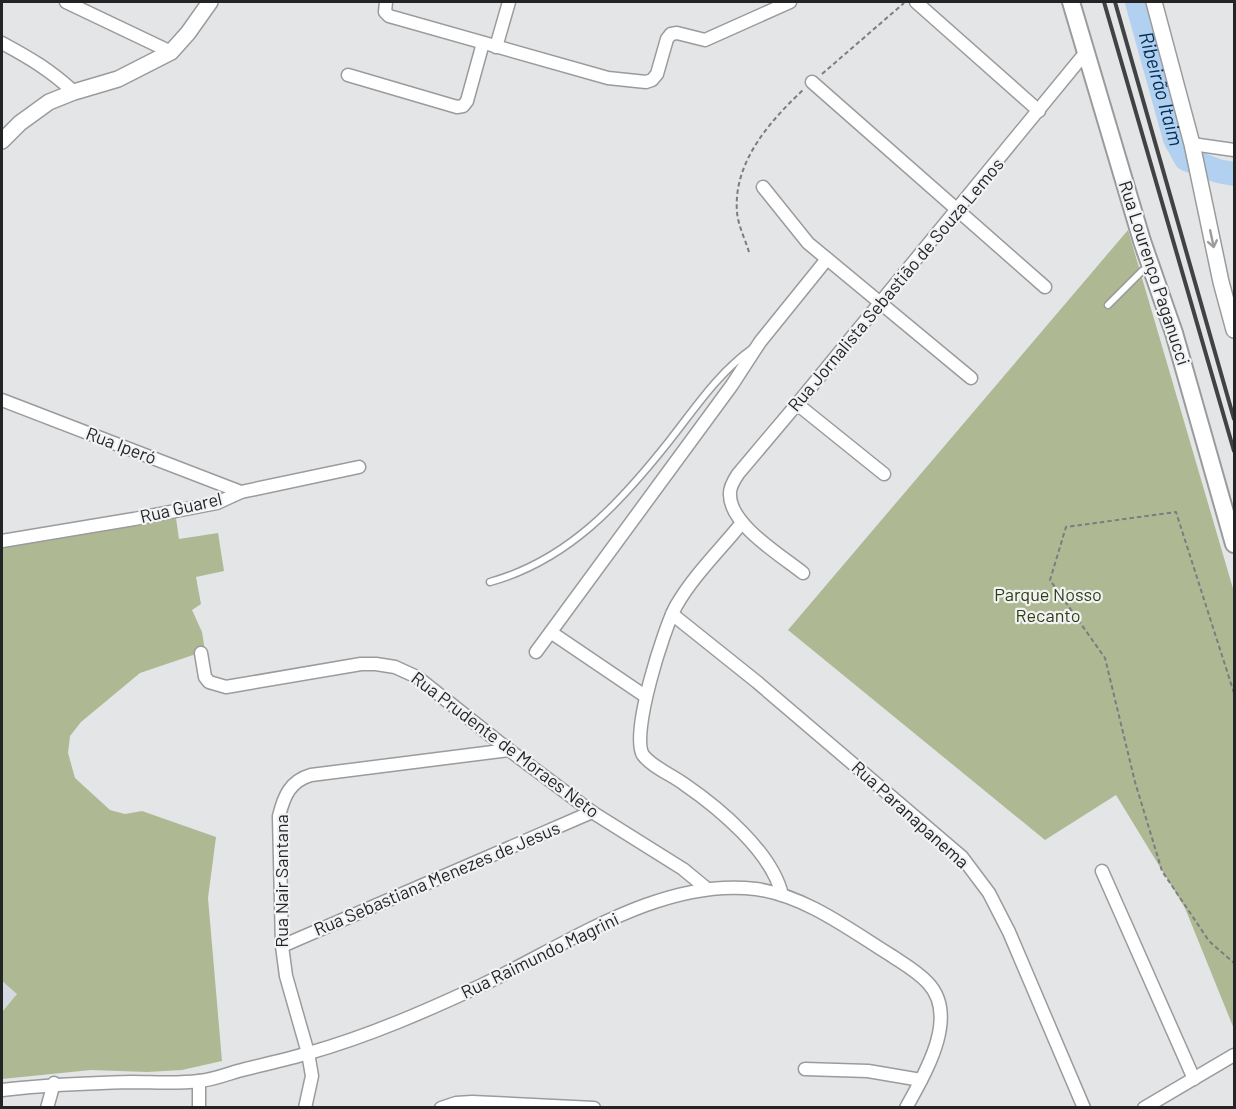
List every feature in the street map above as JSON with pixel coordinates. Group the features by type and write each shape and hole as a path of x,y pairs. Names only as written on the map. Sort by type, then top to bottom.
{"main road":[{"name":"Rua Lourenço Paganucci","path":"1071,2 1151,266 1174,333 1234,544"}],"street":[{"path":"66,2 171,52"},
{"path":"2,141 20,123 49,102 117,79 171,52 210,2"},
{"path":"386,2 385,12 389,16 608,78 646,82 652,80 657,74 667,39 671,34 677,33 705,40 790,2"},
{"path":"496,47 509,2"},
{"path":"916,2 1039,111"},
{"path":"1154,2 1193,152 1221,282 1234,330"},
{"path":"2,43 33,59 74,92"},
{"path":"348,75 457,107 463,106 467,101 483,43"},
{"name":"Rua Jornalista Sebastião de Souza Lemos","path":"803,573 741,524 730,503 729,493 732,483 1086,52"},
{"path":"812,82 1045,287"},
{"path":"1193,152 1234,150"},
{"path":"763,187 808,243 971,378"},
{"path":"537,652 732,385 760,342 827,259"},
{"name":"Rua Iperó","path":"2,400 241,492"},
{"path":"797,404 884,474"},
{"name":"Rua Guarel","path":"2,540 217,503 241,492 359,467"},
{"path":"741,524 697,577 672,614 645,696 640,742 643,754 649,761 717,808 741,830 774,874 782,895"},
{"name":"Rua Paranapanema","path":"672,614 758,682 962,857 989,893 1009,932 1084,1107"},
{"path":"552,633 645,696"},
{"name":"Rua Prudente de Moraes Neto","path":"201,653 205,677 209,682 226,687 361,664 394,667 417,677 592,812 683,869 706,888"},
{"name":"Rua Nair Santana","path":"306,1107 312,1076 308,1053 286,976 282,946 279,816 284,797 291,786 301,778 311,775 509,750"},
{"name":"Rua Sebastiana Menezes de Jesus","path":"282,946 592,812"},
{"path":"1102,871 1194,1079"},
{"name":"Rua Raimundo Magrini","path":"2,1090 54,1083 199,1081 308,1053 412,1017 480,986 593,928 680,894 706,888 756,889 782,895 836,921 905,964 929,983 939,1000 940,1031 929,1064 906,1107"},
{"path":"1144,1107 1234,1055"},
{"path":"805,1069 868,1071 921,1080"},
{"path":"199,1081 199,1107"},
{"path":"47,1107 54,1083"},
{"path":"441,1107 472,1102 594,1107"}],"lane":[{"path":"1108,305 1142,271 1151,266"},
{"path":"490,582 516,575 537,565 583,534 635,481 721,374 760,342"}],"path":[{"path":"749,252 737,214 737,191 741,173 757,142 787,104 906,2"},
{"path":"1234,693 1176,512 1066,527 1050,580 1105,658 1135,782 1162,871 1209,941 1234,963"}],"shaded area":[{"path":"2,981 17,994 2,1012"}],"green space":[{"name":"Parque Nosso Recanto","path":"1128,230 1234,592 1234,1029 1185,908 1116,795 1045,840 788,630"},
{"path":"176,518 179,539 218,533 224,571 196,577 201,604 192,610 202,632 205,651 140,673 81,722 70,736 68,753 75,778 110,810 125,814 142,811 216,837 208,898 222,1061 182,1070 147,1072 91,1070 2,1079 2,1012 17,994 2,981 2,544"}],"waterway":[{"name":"Ribeirão Itaim","path":"1137,2 1175,139 1186,159 1218,171 1234,174"}],"railway":[{"path":"1104,2 1234,451"},
{"path":"1115,2 1234,419"}]}
